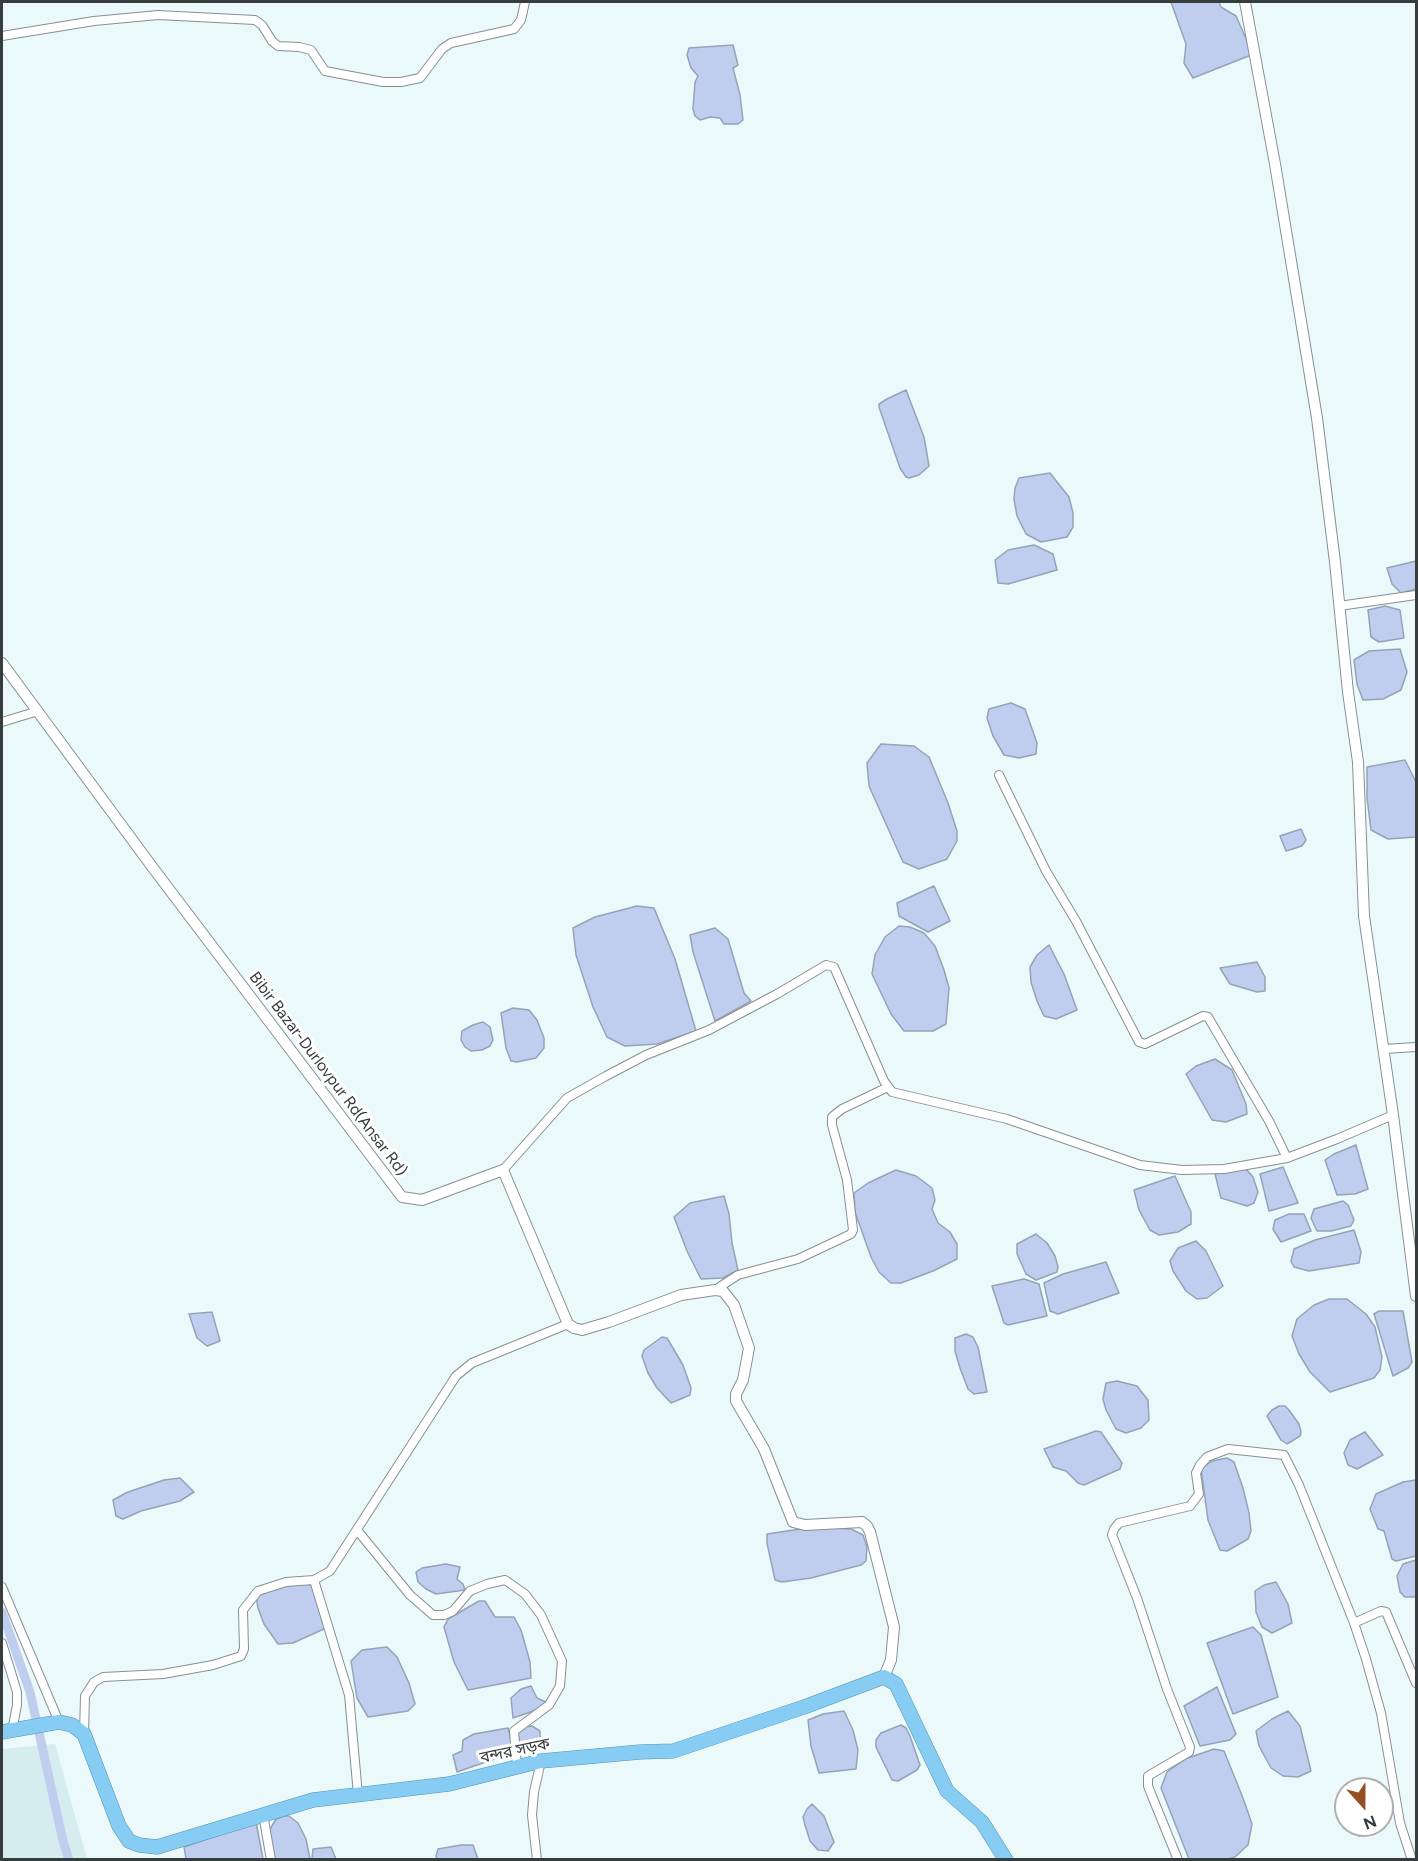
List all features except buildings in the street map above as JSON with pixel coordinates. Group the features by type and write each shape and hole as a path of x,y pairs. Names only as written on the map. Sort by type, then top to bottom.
{"highway":[{"name":"বন্দর সড়ক","path":"84,1734 119,1826 129,1841 157,1847 313,1800 449,1784 541,1761 673,1751 804,1707 884,1677"},
{"path":"884,1677 896,1684 947,1791 982,1822 1006,1860"},
{"path":"11,1731 54,1723 72,1725 84,1734"}],"street":[{"path":"2,36 94,21 158,15 255,20 262,25 278,46 299,46 311,50 325,71 383,82 401,82 420,78 442,49 451,43 514,29 521,20 525,2"},
{"path":"1245,2 1275,164 1317,418 1358,762 1364,916 1416,1296"},
{"path":"1340,606 1416,595"},
{"name":"Bibir Bazar-Durlovpur Rd(Ansar Rd)","path":"2,663 153,868 402,1197 422,1200 503,1170"},
{"path":"2,722 38,711"},
{"path":"999,775 1046,871 1082,931 1139,1042 1145,1044 1203,1016 1208,1017 1269,1120 1287,1158"},
{"path":"884,1677 891,1660 894,1627 870,1532 862,1522 805,1525 793,1522 764,1449 736,1401 749,1348 734,1305 723,1291 681,1295 582,1330 568,1324 526,1230 503,1170 567,1098 646,1055 709,1029 777,994 826,964 834,968 892,1092 1007,1119 1140,1165 1182,1170 1224,1169 1287,1158 1393,1115"},
{"path":"1384,1049 1416,1047"},
{"path":"715,1290 738,1275 798,1259 851,1234 853,1230 847,1180 832,1125 832,1117 842,1109 888,1087"},
{"path":"84,1734 85,1696 94,1682 103,1677 164,1674 213,1665 241,1656 244,1649 243,1610 258,1591 286,1582 314,1580 330,1571 456,1376 472,1364 568,1324"},
{"path":"1178,1860 1148,1786 1148,1776 1189,1752 1190,1747 1112,1535 1119,1523 1190,1506 1200,1494 1196,1473 1200,1465 1207,1457 1228,1449 1284,1455 1299,1485 1354,1623 1381,1713 1400,1823 1412,1860"},
{"path":"357,1530 410,1595 433,1615 444,1615 453,1611 471,1592 487,1584 505,1580 525,1594 541,1615 562,1660 560,1686 549,1705 514,1731 517,1766"},
{"path":"314,1580 349,1695 358,1795"},
{"path":"2,1587 54,1723"},
{"path":"1354,1623 1381,1611 1386,1612 1416,1683"},
{"path":"2,1643 17,1692 17,1705 11,1731"},
{"path":"537,1860 532,1815 534,1792 541,1761"},
{"path":"263,1815 271,1860"}],"shaded area":[{"path":"55,1744 87,1859 2,1859 2,1749"}],"water":[{"path":"1171,2 1219,2 1221,7 1236,16 1252,52 1251,55 1193,78 1184,63 1186,44"},
{"path":"733,45 738,65 733,68 743,120 738,124 724,124 720,118 710,117 700,120 695,116 693,109 695,82 698,76 691,68 687,55 689,48"},
{"path":"906,390 924,437 929,466 919,475 909,478 900,468 879,407 879,404"},
{"path":"1050,473 1069,497 1073,513 1073,527 1067,537 1041,542 1026,534 1017,516 1015,488 1019,478"},
{"path":"1034,545 1053,554 1057,570 1008,584 998,583 995,560 1008,550"},
{"path":"1416,561 1416,589 1401,593 1392,584 1387,568"},
{"path":"1385,606 1400,610 1404,638 1379,642 1371,637 1368,610"},
{"path":"1400,649 1407,672 1401,690 1383,699 1363,700 1357,684 1354,660 1369,651"},
{"path":"1011,703 1025,709 1037,743 1036,754 1019,758 1004,755 993,736 987,718 989,709"},
{"path":"881,744 914,746 929,757 957,831 957,841 947,859 919,869 903,862 869,786 867,763"},
{"path":"1405,760 1416,782 1416,837 1388,839 1371,830 1367,798 1367,767"},
{"path":"1301,829 1306,840 1302,846 1286,851 1280,836"},
{"path":"934,886 950,921 928,932 899,916 897,903"},
{"path":"637,906 654,908 675,959 696,1031 657,1044 625,1046 607,1037 593,1007 576,955 573,928 595,917"},
{"path":"899,926 910,927 924,933 935,946 944,970 949,988 946,1024 933,1031 904,1031 891,1014 872,974 875,955 885,937"},
{"path":"715,928 728,939 744,993 751,1001 715,1021 693,952 690,935"},
{"path":"1049,945 1064,974 1077,1010 1056,1019 1044,1016 1031,982 1030,967 1037,955"},
{"path":"1257,962 1265,977 1265,991 1257,992 1230,984 1220,968"},
{"path":"513,1008 529,1010 537,1020 544,1038 544,1048 536,1058 511,1061 506,1048 501,1013"},
{"path":"483,1022 490,1027 493,1040 490,1046 482,1050 471,1051 461,1040 462,1031"},
{"path":"1215,1059 1232,1070 1246,1104 1247,1114 1226,1122 1212,1120 1186,1074 1196,1066"},
{"path":"1356,1145 1368,1189 1355,1194 1337,1195 1325,1160"},
{"path":"1283,1167 1298,1203 1269,1211 1260,1174"},
{"path":"1236,1169 1247,1170 1253,1177 1258,1192 1254,1203 1247,1206 1221,1198 1215,1174"},
{"path":"896,1170 916,1176 932,1188 935,1200 932,1209 938,1223 950,1232 957,1244 957,1259 901,1283 891,1283 879,1272 871,1257 855,1212 854,1193 868,1183"},
{"path":"1175,1176 1191,1212 1191,1224 1178,1232 1159,1235 1150,1230 1139,1210 1134,1190"},
{"path":"724,1196 738,1270 723,1278 701,1279 674,1217 690,1203"},
{"path":"1343,1201 1348,1205 1354,1220 1351,1226 1331,1231 1317,1231 1311,1218 1314,1209"},
{"path":"1289,1214 1304,1214 1311,1231 1281,1242 1273,1229 1275,1220"},
{"path":"1354,1230 1361,1252 1359,1263 1309,1271 1294,1267 1291,1261 1294,1249 1315,1240"},
{"path":"1036,1234 1047,1243 1055,1256 1058,1267 1057,1272 1036,1280 1026,1274 1017,1254 1017,1244"},
{"path":"1196,1241 1206,1251 1223,1286 1207,1298 1197,1299 1186,1291 1173,1271 1170,1261 1178,1248"},
{"path":"1106,1262 1119,1293 1058,1314 1050,1311 1044,1283 1063,1274"},
{"path":"1024,1279 1039,1284 1047,1316 1008,1325 1004,1323 992,1286"},
{"path":"1329,1299 1347,1299 1366,1314 1375,1327 1382,1357 1380,1370 1374,1378 1330,1392 1310,1372 1292,1336 1297,1319 1314,1305"},
{"path":"1379,1311 1403,1311 1412,1362 1408,1368 1393,1376 1374,1314"},
{"path":"212,1312 220,1341 207,1346 197,1338 189,1314"},
{"path":"966,1334 973,1337 978,1347 987,1392 974,1394 968,1389 960,1368 955,1351 955,1338"},
{"path":"662,1337 667,1338 683,1365 691,1388 690,1395 671,1403 657,1388 642,1356 644,1350"},
{"path":"1117,1381 1137,1386 1148,1400 1149,1420 1141,1428 1126,1433 1116,1429 1103,1399 1106,1383"},
{"path":"1279,1406 1285,1406 1289,1410 1299,1424 1301,1432 1300,1436 1287,1444 1281,1440 1267,1416"},
{"path":"1096,1431 1101,1432 1122,1463 1120,1469 1084,1485 1078,1483 1066,1471 1053,1467 1044,1449"},
{"path":"1365,1432 1383,1455 1357,1469 1348,1465 1344,1453 1350,1440"},
{"path":"1227,1458 1234,1462 1243,1488 1251,1531 1248,1539 1227,1551 1220,1550 1208,1520 1201,1469 1212,1461"},
{"path":"180,1478 194,1492 180,1501 141,1511 123,1519 116,1516 113,1500 128,1492 164,1480"},
{"path":"1416,1480 1416,1556 1396,1561 1392,1559 1384,1531 1378,1529 1370,1509 1376,1494 1403,1482"},
{"path":"814,1527 851,1529 863,1535 867,1547 866,1561 861,1565 811,1578 782,1582 775,1580 767,1534"},
{"path":"1416,1560 1416,1597 1405,1597 1400,1592 1397,1576 1403,1564"},
{"path":"446,1564 460,1567 457,1579 463,1584 465,1590 436,1594 418,1582 416,1572 422,1568"},
{"path":"1276,1582 1288,1604 1292,1623 1272,1633 1262,1627 1256,1612 1255,1591 1264,1585"},
{"path":"311,1584 326,1628 293,1643 278,1644 264,1624 256,1595 275,1586"},
{"path":"479,1601 485,1601 495,1617 514,1617 521,1630 530,1662 531,1678 468,1690 454,1662 444,1627 448,1619"},
{"path":"1253,1627 1261,1635 1278,1697 1233,1714 1207,1643"},
{"path":"387,1647 397,1657 409,1683 415,1704 408,1711 368,1717 357,1698 351,1661 362,1650"},
{"path":"531,1686 537,1698 546,1702 539,1709 513,1718 511,1698 521,1689"},
{"path":"1217,1687 1236,1734 1230,1740 1200,1746 1184,1706"},
{"path":"844,1711 853,1730 858,1750 856,1769 819,1773 811,1746 808,1720 823,1714"},
{"path":"1288,1711 1300,1726 1311,1771 1298,1777 1283,1776 1271,1768 1259,1746 1256,1731"},
{"path":"901,1725 906,1728 910,1736 920,1765 917,1770 898,1781 892,1780 876,1747 876,1740 881,1733"},
{"path":"532,1726 540,1731 540,1749 520,1753 518,1732 523,1727"},
{"path":"508,1728 512,1743 509,1754 457,1772 453,1755 462,1751 463,1740 474,1734"},
{"path":"1214,1749 1224,1751 1243,1798 1252,1824 1248,1845 1235,1857 1228,1859 1189,1859 1161,1788 1167,1772 1185,1759"},
{"path":"812,1804 824,1816 834,1842 828,1851 818,1850 810,1841 803,1817"},
{"path":"289,1816 298,1823 306,1839 310,1859 274,1859 269,1831 276,1819"},
{"path":"256,1822 263,1859 186,1859 184,1847"},
{"path":"473,1845 478,1859 437,1859 438,1849"},
{"path":"331,1847 336,1859 312,1859 313,1849"}],"waterway":[{"path":"2,1612 30,1692 69,1860"}]}
